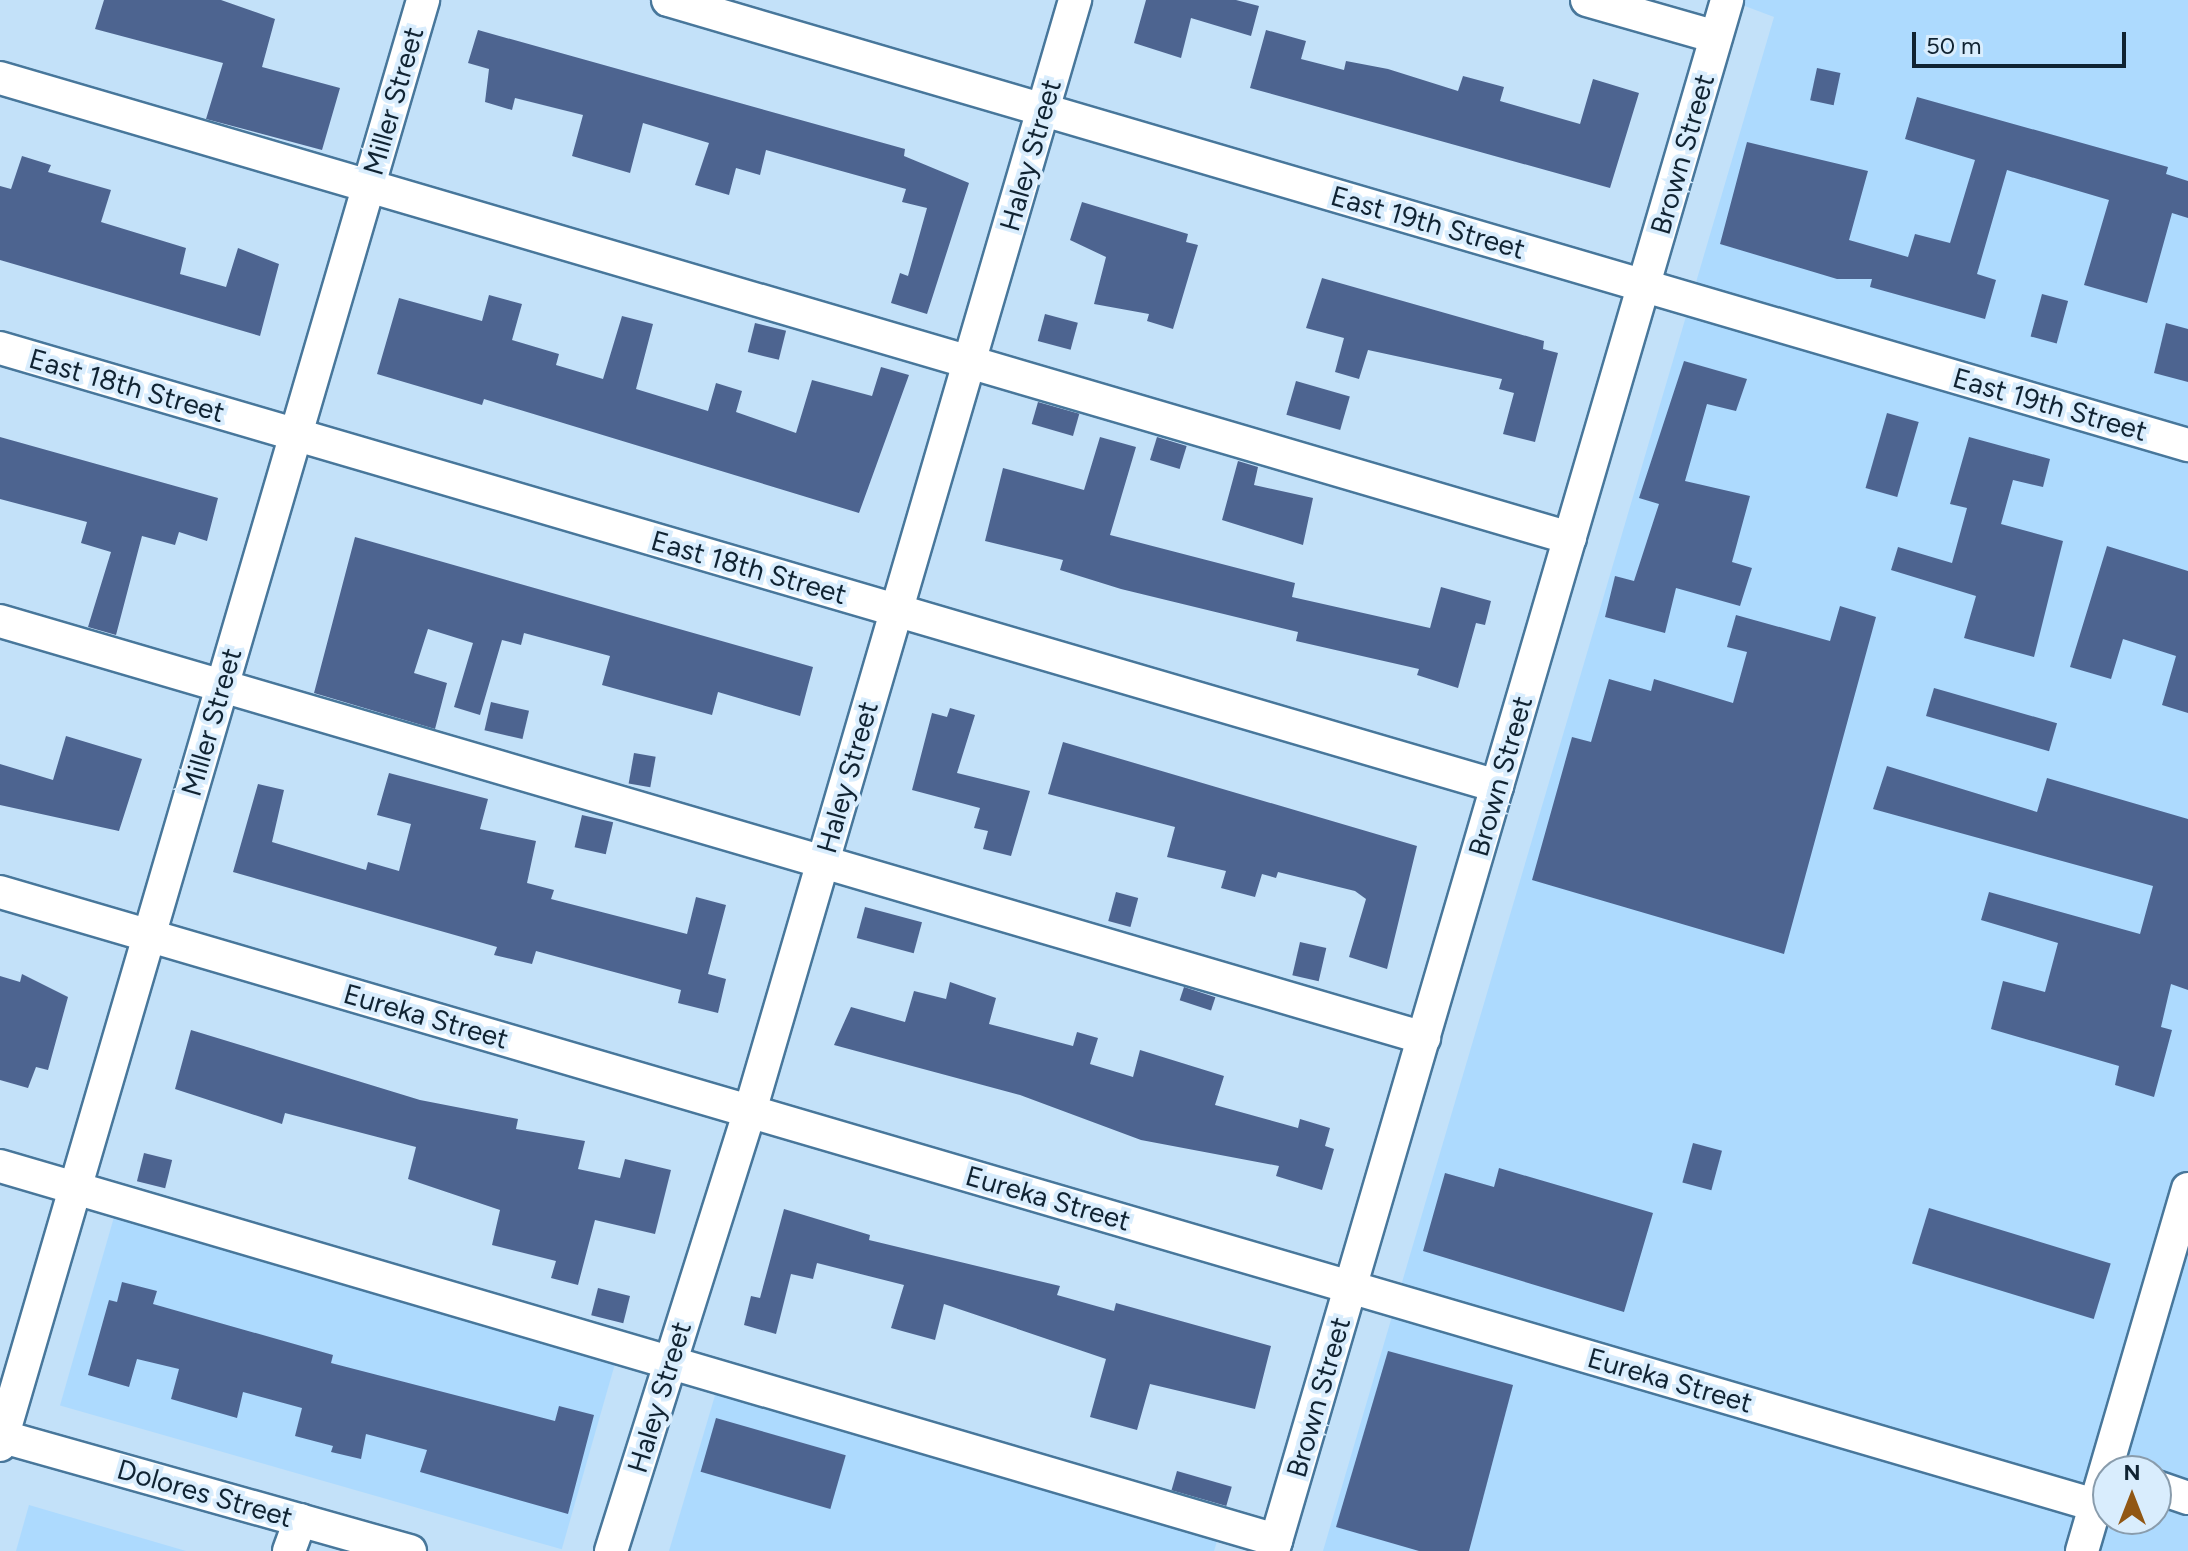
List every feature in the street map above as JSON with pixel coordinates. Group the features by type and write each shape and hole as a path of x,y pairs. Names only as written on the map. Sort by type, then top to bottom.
{"street":[{"name":"Miller Street","path":"1,1439 423,0"},
{"name":"East 19th Street","path":"668,0 2188,445"},
{"name":"Haley Street","path":"611,1551 750,1111 1075,0"},
{"path":"1587,0 1716,37"},
{"name":"Brown Street","path":"1275,1546 1727,0"},
{"path":"0,78 1570,538"},
{"name":"East 18th Street","path":"0,348 1497,786"},
{"path":"0,621 1424,1038"},
{"name":"Eureka Street","path":"0,892 2092,1504"},
{"path":"0,1166 1275,1546"},
{"path":"2111,1455 2188,1189"},
{"name":"Dolores Street","path":"1,1439 410,1551"},
{"path":"2082,1551 2092,1516"},
{"path":"289,1551 300,1520"}],"shaded area":[{"path":"1729,0 2188,0 2188,1551 1323,1551 1774,17"},
{"path":"114,1217 616,1361 562,1549 60,1405"},
{"path":"716,1392 1218,1538 1214,1551 669,1551"},
{"path":"29,1505 186,1551 16,1551"}],"building":[{"path":"104,0 221,0 275,19 262,67 340,88 322,150 206,119 223,63 95,29"},
{"path":"1146,0 1236,0 1259,6 1251,36 1191,18 1181,58 1134,43"},
{"path":"478,30 905,149 904,156 969,183 927,314 891,303 900,273 908,276 927,208 902,202 906,189 766,150 760,175 736,168 729,195 695,185 709,143 643,123 630,173 572,156 583,115 515,98 512,110 485,102 489,69 468,63"},
{"path":"1266,30 1306,41 1301,59 1344,70 1346,61 1388,69 1458,91 1463,76 1504,87 1500,101 1580,124 1593,79 1639,93 1610,188 1250,88"},
{"path":"1817,68 1840,73 1834,105 1810,100"},
{"path":"1917,97 2168,167 2166,174 2188,181 2188,218 2172,213 2147,303 2084,285 2109,200 2007,170 1977,274 1996,280 1985,319 1870,287 1872,279 1837,279 1720,244 1747,142 1868,171 1849,240 1908,257 1915,234 1950,243 1975,160 1905,139"},
{"path":"22,156 51,165 48,172 111,190 101,222 186,248 180,274 226,287 238,248 279,264 260,336 0,260 0,186 11,189"},
{"path":"1082,202 1188,234 1186,242 1198,245 1173,329 1147,321 1149,314 1094,304 1106,257 1070,240"},
{"path":"1322,278 1544,341 1543,349 1558,353 1535,442 1503,434 1514,393 1499,389 1502,379 1368,350 1359,379 1335,372 1344,338 1306,328"},
{"path":"2042,294 2068,301 2057,343 2031,337"},
{"path":"489,295 522,304 512,340 559,354 556,365 603,379 622,316 653,324 636,389 708,411 716,383 742,391 736,412 796,433 812,380 872,396 881,367 909,375 859,513 484,399 482,405 377,374 399,298 482,321"},
{"path":"1045,314 1078,323 1071,350 1038,341"},
{"path":"755,323 786,331 779,360 748,352"},
{"path":"2166,323 2188,329 2188,382 2154,373"},
{"path":"1684,361 1747,379 1736,411 1707,404 1685,481 1750,496 1732,562 1752,568 1740,606 1676,588 1665,633 1605,617 1615,576 1634,581 1659,504 1639,498"},
{"path":"1296,381 1350,396 1340,430 1286,415"},
{"path":"1038,402 1079,414 1073,436 1032,424"},
{"path":"1887,413 1919,422 1897,497 1866,488"},
{"path":"0,437 218,498 207,541 179,532 175,545 142,536 116,635 88,627 111,552 81,543 87,522 0,499"},
{"path":"1100,437 1136,447 1110,535 1295,583 1292,597 1430,628 1441,587 1491,601 1485,625 1476,623 1458,688 1417,675 1419,669 1296,641 1298,632 1121,589 1060,570 1063,560 985,541 1003,468 1084,490"},
{"path":"1157,437 1187,446 1180,469 1150,460"},
{"path":"1969,437 2050,459 2043,487 2013,480 2001,524 2063,541 2034,657 1964,638 1976,596 1891,570 1898,547 1952,563 1967,508 1950,504"},
{"path":"1238,461 1258,467 1254,485 1313,498 1303,545 1222,520"},
{"path":"355,537 813,667 800,716 718,692 712,715 602,685 610,656 524,633 521,645 502,640 480,715 454,707 473,643 428,629 414,673 447,683 435,729 314,693"},
{"path":"2107,546 2188,571 2188,713 2162,705 2176,656 2123,639 2111,679 2070,667"},
{"path":"1840,606 1876,617 1784,954 1532,880 1572,737 1591,742 1609,679 1651,691 1654,679 1733,703 1747,652 1727,647 1736,615 1830,641"},
{"path":"1934,688 2057,723 2049,751 1926,716"},
{"path":"491,702 529,711 522,739 484,730"},
{"path":"950,708 975,715 957,773 1030,791 1011,856 983,849 988,831 974,828 980,808 912,790 932,713 947,717"},
{"path":"66,736 142,759 119,831 0,805 0,764 53,780"},
{"path":"1063,742 1417,846 1387,969 1349,957 1366,899 1355,891 1278,872 1276,878 1262,874 1255,897 1221,888 1226,871 1167,857 1175,827 1048,794"},
{"path":"634,753 656,757 650,787 629,784"},
{"path":"1887,766 2037,812 2047,778 2188,819 2188,990 2171,984 2161,1027 2172,1030 2154,1097 2115,1085 2119,1066 1991,1029 2003,981 2045,992 2058,943 1981,920 1989,892 2140,934 2153,886 1873,809"},
{"path":"389,773 488,799 480,829 536,841 527,883 554,890 551,899 687,934 696,897 726,905 708,974 726,979 718,1013 678,1003 681,990 536,951 532,964 494,955 497,947 233,872 258,784 284,790 272,842 366,870 368,862 399,871 411,824 377,815"},
{"path":"582,815 613,822 606,854 575,847"},
{"path":"1116,892 1138,898 1130,927 1108,921"},
{"path":"865,907 922,922 914,953 857,938"},
{"path":"1300,942 1326,948 1319,981 1292,975"},
{"path":"22,974 68,997 48,1070 36,1067 28,1088 0,1080 0,976 20,982"},
{"path":"950,982 996,998 989,1024 1073,1046 1077,1032 1098,1038 1090,1064 1133,1077 1140,1050 1224,1076 1215,1105 1298,1128 1300,1119 1330,1128 1325,1146 1334,1149 1322,1190 1276,1176 1279,1166 1141,1140 1020,1095 834,1045 851,1007 905,1022 914,991 946,999"},
{"path":"1184,987 1215,997 1211,1011 1180,1000"},
{"path":"191,1030 420,1100 518,1119 516,1129 585,1141 578,1169 620,1178 625,1159 671,1170 655,1234 595,1220 578,1285 551,1278 556,1261 492,1245 500,1210 408,1179 416,1147 285,1113 282,1124 175,1089"},
{"path":"1693,1143 1722,1151 1711,1190 1682,1183"},
{"path":"144,1153 172,1160 165,1188 137,1181"},
{"path":"1499,1168 1653,1213 1624,1312 1423,1251 1445,1173 1494,1187"},
{"path":"1929,1208 2111,1264 2094,1319 1912,1263"},
{"path":"784,1209 870,1235 869,1240 1060,1286 1057,1295 1114,1311 1116,1303 1271,1346 1255,1409 1150,1384 1137,1430 1090,1417 1106,1359 944,1304 935,1340 891,1328 904,1285 817,1263 813,1279 791,1274 776,1334 744,1325 751,1296 760,1298"},
{"path":"122,1282 157,1291 153,1304 333,1355 331,1363 555,1421 559,1406 594,1415 568,1514 420,1472 427,1450 366,1434 361,1459 331,1452 333,1446 295,1436 302,1408 243,1392 237,1418 171,1399 179,1369 137,1359 129,1387 88,1375 109,1300 117,1302"},
{"path":"598,1288 630,1296 623,1323 591,1315"},
{"path":"1388,1351 1513,1385 1469,1551 1419,1551 1336,1527"},
{"path":"716,1418 846,1455 830,1509 701,1472"},
{"path":"1177,1471 1232,1487 1226,1506 1171,1490"}]}
